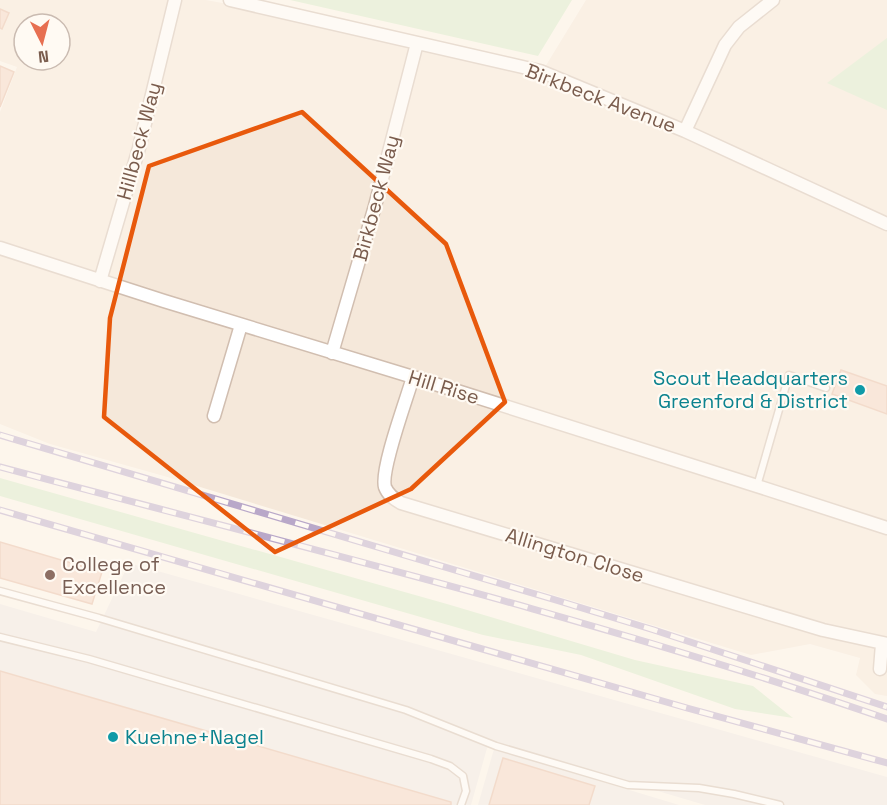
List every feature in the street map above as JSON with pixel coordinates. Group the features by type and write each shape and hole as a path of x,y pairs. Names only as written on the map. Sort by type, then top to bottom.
{"street":[{"name":"Hillbeck Way","path":"100,281 139,148 175,0"},
{"name":"Birkbeck Avenue","path":"230,0 540,71 685,131 887,224"},
{"path":"685,131 725,45 739,27 773,0"},
{"name":"Birkbeck Way","path":"332,353 375,206 417,43"},
{"name":"Hill Rise","path":"0,248 241,326 413,377 887,528"},
{"path":"214,416 241,326"},
{"name":"Allington Close","path":"413,377 384,476 385,487 391,497 401,503 823,630 885,644 880,669"}],"lane":[{"path":"757,486 789,375 826,388"},
{"path":"0,591 99,618 406,710 496,746 628,785 699,788 780,805"},
{"path":"0,636 89,659 431,759 450,766 463,776 466,791 461,805"}],"highlighted area":[{"path":"302,112 446,244 505,402 411,489 275,552 104,417 110,318 149,166"}],"shaded area":[{"path":"0,0 206,0 396,35 545,67 586,0 887,0 887,696 875,694 856,675 860,658 810,644 751,655 164,476 50,444 0,424 0,112 15,72 72,72 72,12 12,12 12,65 0,61"},
{"path":"129,563 887,777 887,805 705,805 489,741 471,805 0,805 0,604 96,632"},
{"path":"494,749 679,805 478,805"}],"green space":[{"path":"290,0 572,0 538,56"},
{"path":"887,38 887,110 827,83"},
{"path":"0,478 447,604 635,660 753,686 793,718 735,709 581,655 483,635 0,496"}],"building":[{"path":"0,9 9,13 2,29 0,28"},
{"path":"0,66 14,72 0,107"},
{"name":"Scout Headquarters Greenford & District","path":"841,370 887,386 887,414 832,394"},
{"name":"College of Excellence","path":"0,542 102,572 92,604 0,578"},
{"name":"Kuehne+Nagel","path":"0,671 451,802 451,805 0,805"},
{"path":"503,758 595,786 589,805 489,805"}],"railway":[{"path":"0,435 654,630 887,707"},
{"path":"0,467 557,616 778,682 887,719"},
{"path":"0,510 687,708 887,763"}],"place":[{"name":"Scout Headquarters Greenford & District","path":"860,390"},
{"name":"College of Excellence","path":"50,575"},
{"name":"Kuehne+Nagel","path":"113,737"}]}
